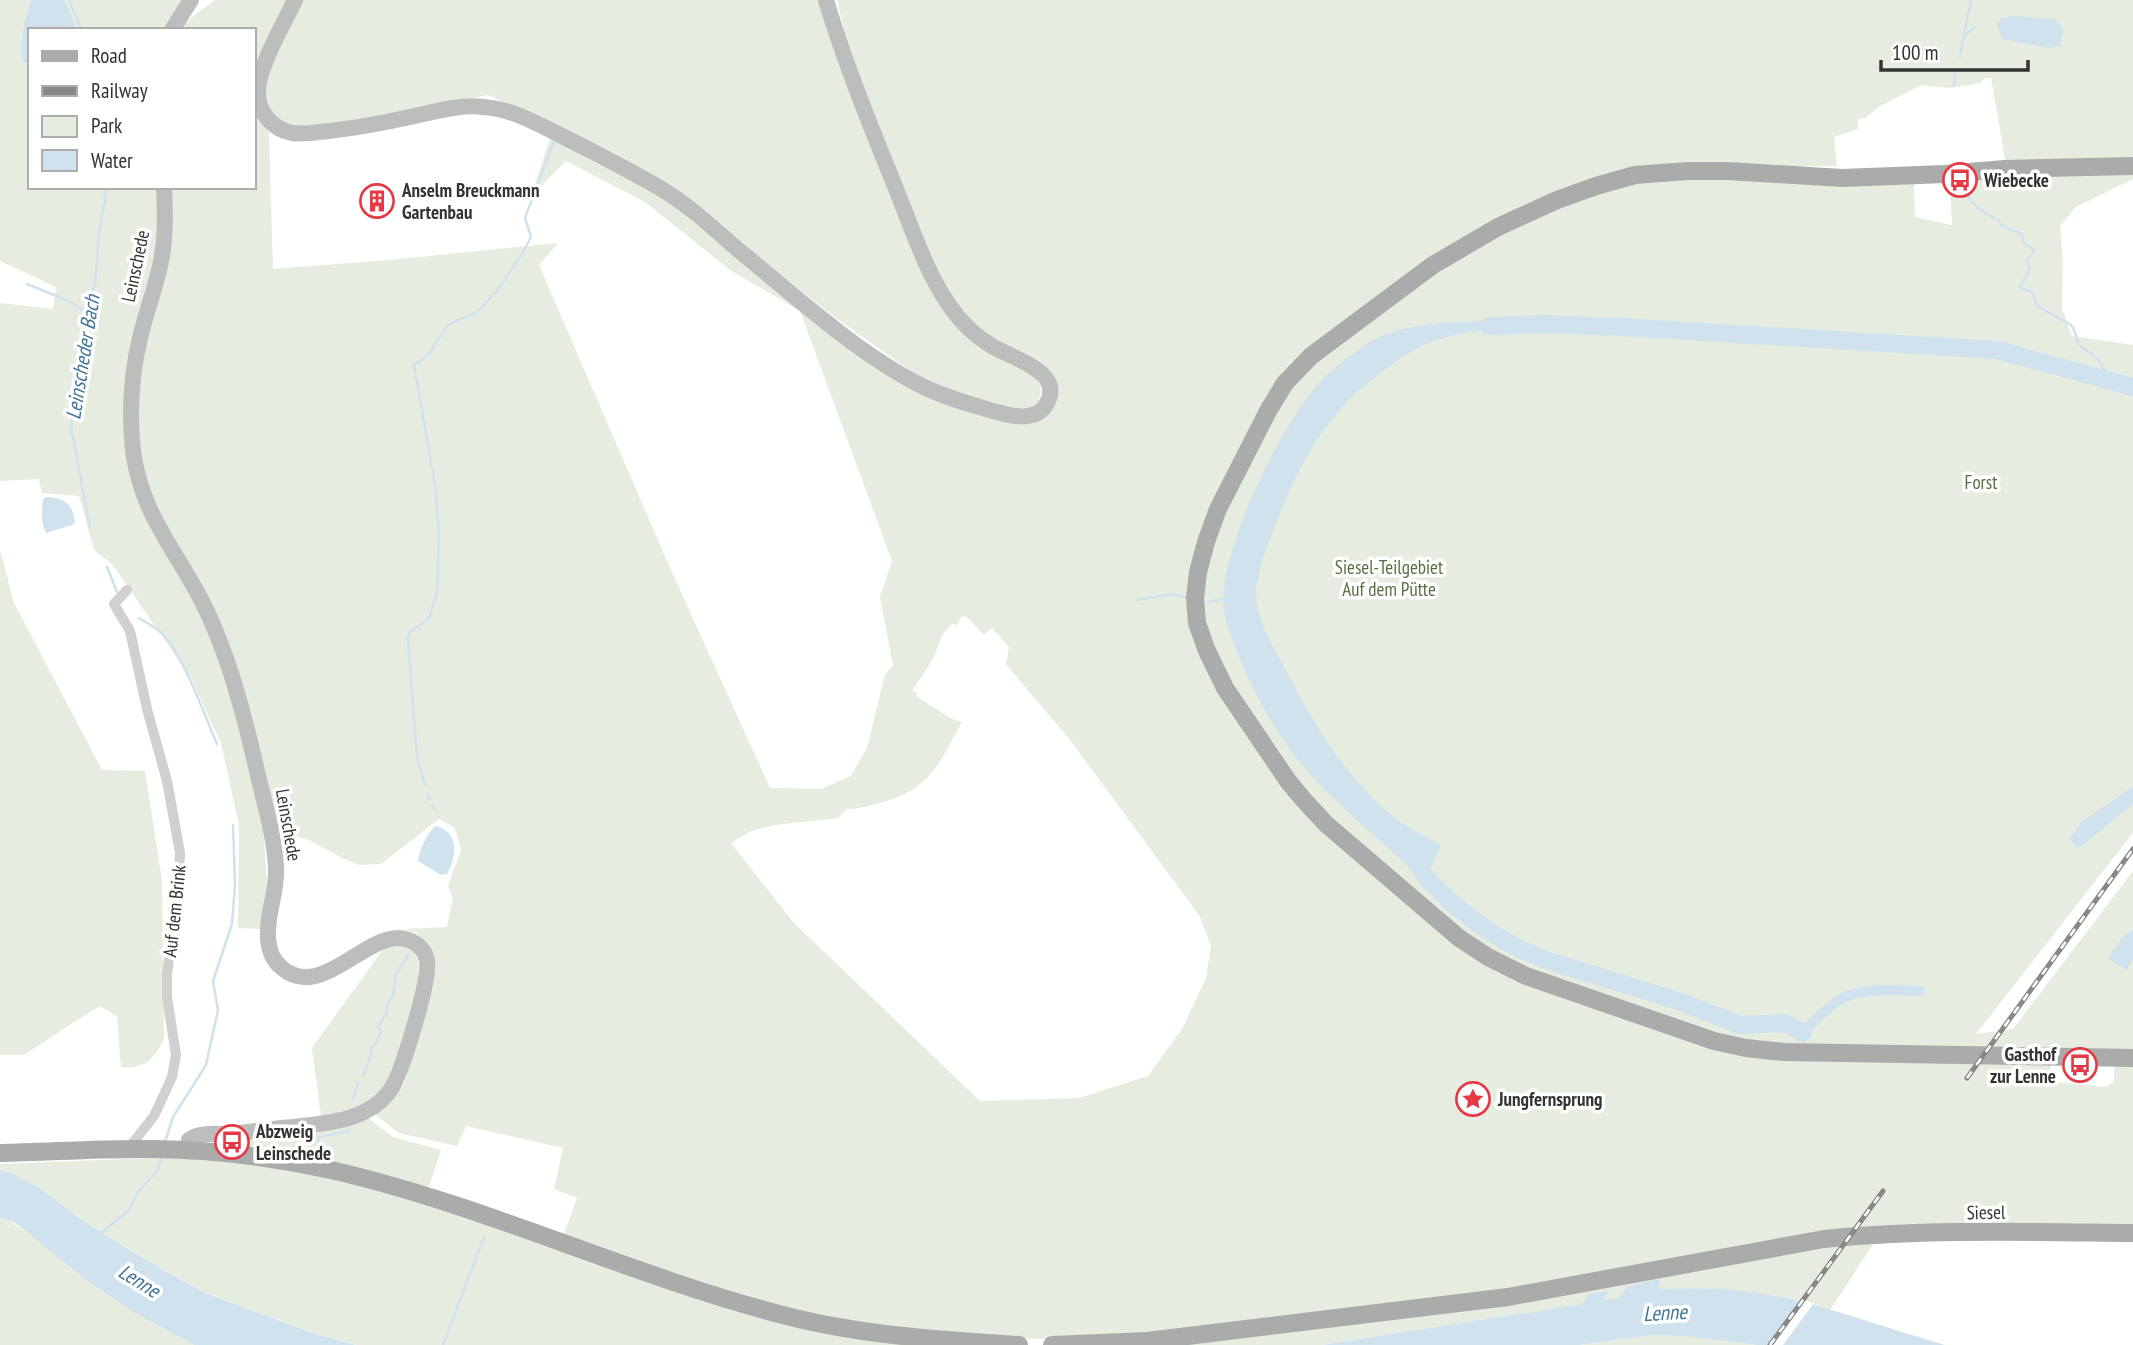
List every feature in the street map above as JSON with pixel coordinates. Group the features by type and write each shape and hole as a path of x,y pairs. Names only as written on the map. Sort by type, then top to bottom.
{"main road":[{"path":"173,28 191,0"},
{"path":"295,0 263,70 258,91 261,109 281,130 301,133 345,129 451,108 480,106 517,115 561,135 667,192 835,328 922,386 1006,415 1027,416 1040,412 1047,404 1050,394 1043,374 990,345 974,332 950,306 934,279 872,129 826,0"},
{"path":"2133,166 2005,169 1842,178 1727,171 1635,175 1596,186 1524,214 1433,265 1326,344 1285,383 1218,509 1198,572 1195,598 1197,623 1225,688 1302,798 1326,824 1459,938 1488,957 1526,976 1682,1031 1746,1048 1784,1052 2133,1058"},
{"name":"Leinschede","path":"164,189 166,219 162,259 139,339 132,381 131,429 134,452 151,514 206,608 222,646 240,704 276,864 276,887 268,929 271,952 283,970 301,977 327,971 394,938 409,940 418,945 427,961 404,1059 394,1084 378,1103 358,1115 333,1122 195,1135 189,1140 187,1150"},
{"path":"0,1153 160,1149 278,1159 418,1193 700,1290 802,1320 835,1328 910,1338 1019,1345"},
{"name":"Siesel","path":"1052,1345 1147,1341 1508,1297 1765,1249 1840,1238 1959,1233 2133,1233"}],"street":[{"name":"Auf dem Brink","path":"127,590 114,604 130,631 147,709 167,781 180,853 167,974 167,997 176,1055 172,1077 154,1116 127,1150"}],"green space":[{"path":"0,0 188,0 170,28 28,28 28,189 256,189 256,112 269,132 273,269 558,243 539,265 670,568 770,788 821,789 851,776 867,748 885,674 893,666 880,597 892,561 800,311 921,391 1030,420 1055,390 977,329 942,284 856,79 837,0 2133,0 2133,161 2006,164 1991,78 1985,78 1980,83 1949,88 1921,85 1879,107 1865,118 1858,119 1858,129 1834,137 1837,166 1728,166 1636,170 1524,220 1636,180 1688,175 1914,184 1915,217 1952,225 1950,179 2133,172 2133,179 2076,207 2060,226 2063,261 2062,309 2072,336 2133,345 2133,833 1976,1034 2013,1029 2133,871 2133,930 2124,935 2125,970 2133,960 2133,1229 1874,1243 1830,1310 1945,1345 1785,1345 1753,1292 1703,1288 1656,1289 1662,1280 1627,1286 1618,1298 1603,1300 1607,1291 1590,1293 1583,1304 1322,1345 1180,1345 912,1332 782,1310 563,1237 577,1198 554,1189 563,1148 466,1126 457,1146 399,1133 374,1114 404,1084 416,1044 429,954 417,933 404,929 447,927 453,898 448,886 461,850 455,828 439,819 381,864 359,865 309,840 276,829 233,682 263,827 267,880 263,929 238,928 239,825 221,743 191,678 112,564 94,550 79,496 42,493 39,479 0,481 0,303 53,309 56,287 0,261","holes":["966,616 984,635 992,628 1009,647 1006,664 1070,740 1199,915 1211,946 1206,978 1182,1029 1148,1076 1079,1098 980,1101 793,922 731,843 751,831 775,825 838,818 847,809 896,798 922,783 939,762 962,722 952,719 912,691 933,659 942,635 952,624 957,625 961,617","2051,1057 2115,1058 2114,1081 2107,1087 2050,1082"]},
{"path":"215,0 290,0 256,79 256,28 182,28 184,23"},
{"path":"301,0 819,0 922,272 935,297 951,320 1033,374 1041,387 1039,401 1023,410 983,403 922,379 833,316 672,188 595,146 493,97 487,95 403,114 303,129 285,125 275,118 264,95 266,73"},
{"path":"551,136 662,196 800,311 730,270 645,202 566,161 531,196"},
{"path":"0,550 14,603 102,770 145,771 162,880 164,1040 152,1058 142,1065 121,1067 117,1016 99,1006 24,1055 0,1055"},
{"path":"393,940 406,940 418,959 419,990 405,1035 384,1087 366,1104 349,1111 321,1116 312,1048 382,951"},
{"path":"368,1118 393,1137 441,1150 427,1192 214,1145 212,1139"},
{"path":"178,1157 278,1165 415,1198 778,1320 944,1345 356,1345 318,1335 205,1293 102,1233 11,1173 0,1170 0,1164"},
{"path":"0,1218 24,1230 113,1299 194,1345 0,1345"},
{"path":"1652,1335 1682,1336 1757,1345 1579,1345"}],"water":[{"path":"31,0 64,0 76,28 28,28 28,63 23,63 26,16"},
{"path":"2011,16 2056,19 2063,31 2060,46 2049,48 2002,39 1997,23 2002,18"},
{"path":"1511,322 1509,327 1460,334 1419,347 1391,365 1349,400 1309,452 1267,547 1257,582 1257,603 1266,633 1302,701 1339,758 1352,776 1390,814 1441,845 1430,870 1430,878 1426,882 1331,796 1291,752 1257,695 1238,654 1225,617 1224,592 1239,529 1270,459 1305,401 1326,376 1370,342 1402,329 1439,323"},
{"path":"47,497 63,500 70,506 75,522 72,525 46,533 42,512 43,499"},
{"path":"2133,787 2133,804 2083,845 2076,847 2070,839 2081,822"},
{"path":"435,826 449,834 454,846 453,860 447,874 441,875 418,861 424,842"},
{"path":"2133,930 2133,960 2126,970 2108,958 2124,935"},
{"name":"Lenne","path":"0,1170 40,1188 102,1233 205,1293 318,1335 356,1345 194,1345 130,1310 87,1281 17,1224 0,1218"},
{"name":"Lenne","path":"1662,1279 1657,1289 1729,1289 1777,1296 1944,1345 1757,1345 1652,1335 1579,1345 1322,1345 1582,1304 1589,1293 1608,1291 1604,1300 1618,1298 1627,1286"}],"pier":[{"path":"1802,1300 1814,1303 1783,1345 1768,1345"}],"waterway":[{"name":"Leinscheder Bach","path":"69,0 81,28"},
{"name":"Wiebecke","path":"1960,56 1971,0"},
{"path":"1964,36 1975,27"},
{"name":"Wiebecke","path":"1954,86 1955,70"},
{"path":"425,784 417,758 408,638 410,632 429,618 437,594 439,535 435,485 414,365 428,355 448,325 477,312 497,291 522,254 531,237 525,218 554,141"},
{"name":"Wiebecke","path":"1965,183 1968,196 1976,206 2001,225 2022,234 2024,244 2033,249 2034,252 2027,261 2030,268 2020,288 2032,292 2037,306 2071,325 2079,344 2099,361 2107,374 2103,379"},
{"name":"Leinscheder Bach","path":"90,527 71,427 88,300 95,284 105,189"},
{"path":"27,284 69,301 87,312"},
{"path":"1488,326 1546,324 1622,327 1997,350 2133,387"},
{"name":"Leinscheder Bach","path":"107,567 117,592"},
{"path":"1137,600 1173,594 1188,598"},
{"path":"1209,602 1223,599"},
{"name":"Leinscheder Bach","path":"139,618 158,630 176,652 217,744"},
{"path":"428,795 430,799"},
{"path":"432,805 435,810"},
{"name":"Leinscheder Bach","path":"165,1142 173,1117 206,1065 218,1010 213,981 232,924 235,885 233,825"},
{"path":"1415,861 1428,880 1454,905 1517,948 1549,961 1678,1001 1740,1025 1785,1023 1803,1033"},
{"path":"363,1076 371,1048 376,1044 381,1031 378,1027 393,995 396,975 408,954"},
{"path":"1800,1035 1828,1009 1847,996 1878,990 1920,991"},
{"path":"353,1099 358,1083"},
{"path":"319,1153 319,1137 350,1131"},
{"name":"Leinscheder Bach","path":"100,1234 129,1210 138,1192 157,1171 162,1155"},
{"path":"443,1345 484,1237"}],"railway":[{"path":"1967,1078 2133,849"},
{"path":"1770,1345 1883,1191"}],"place":[{"name":"Wiebecke","path":"1960,180"},
{"name":"Anselm Breuckmann Gartenbau","path":"377,201"},
{"name":"Gasthof zur Lenne","path":"2080,1065"},
{"name":"Jungfernsprung","path":"1473,1099"},
{"name":"Abzweig Leinschede","path":"232,1142"}],"park label":[{"name":"Forst","path":"1981,482"},
{"name":"Siesel-Teilgebiet Auf dem Pütte","path":"1389,578"}]}
